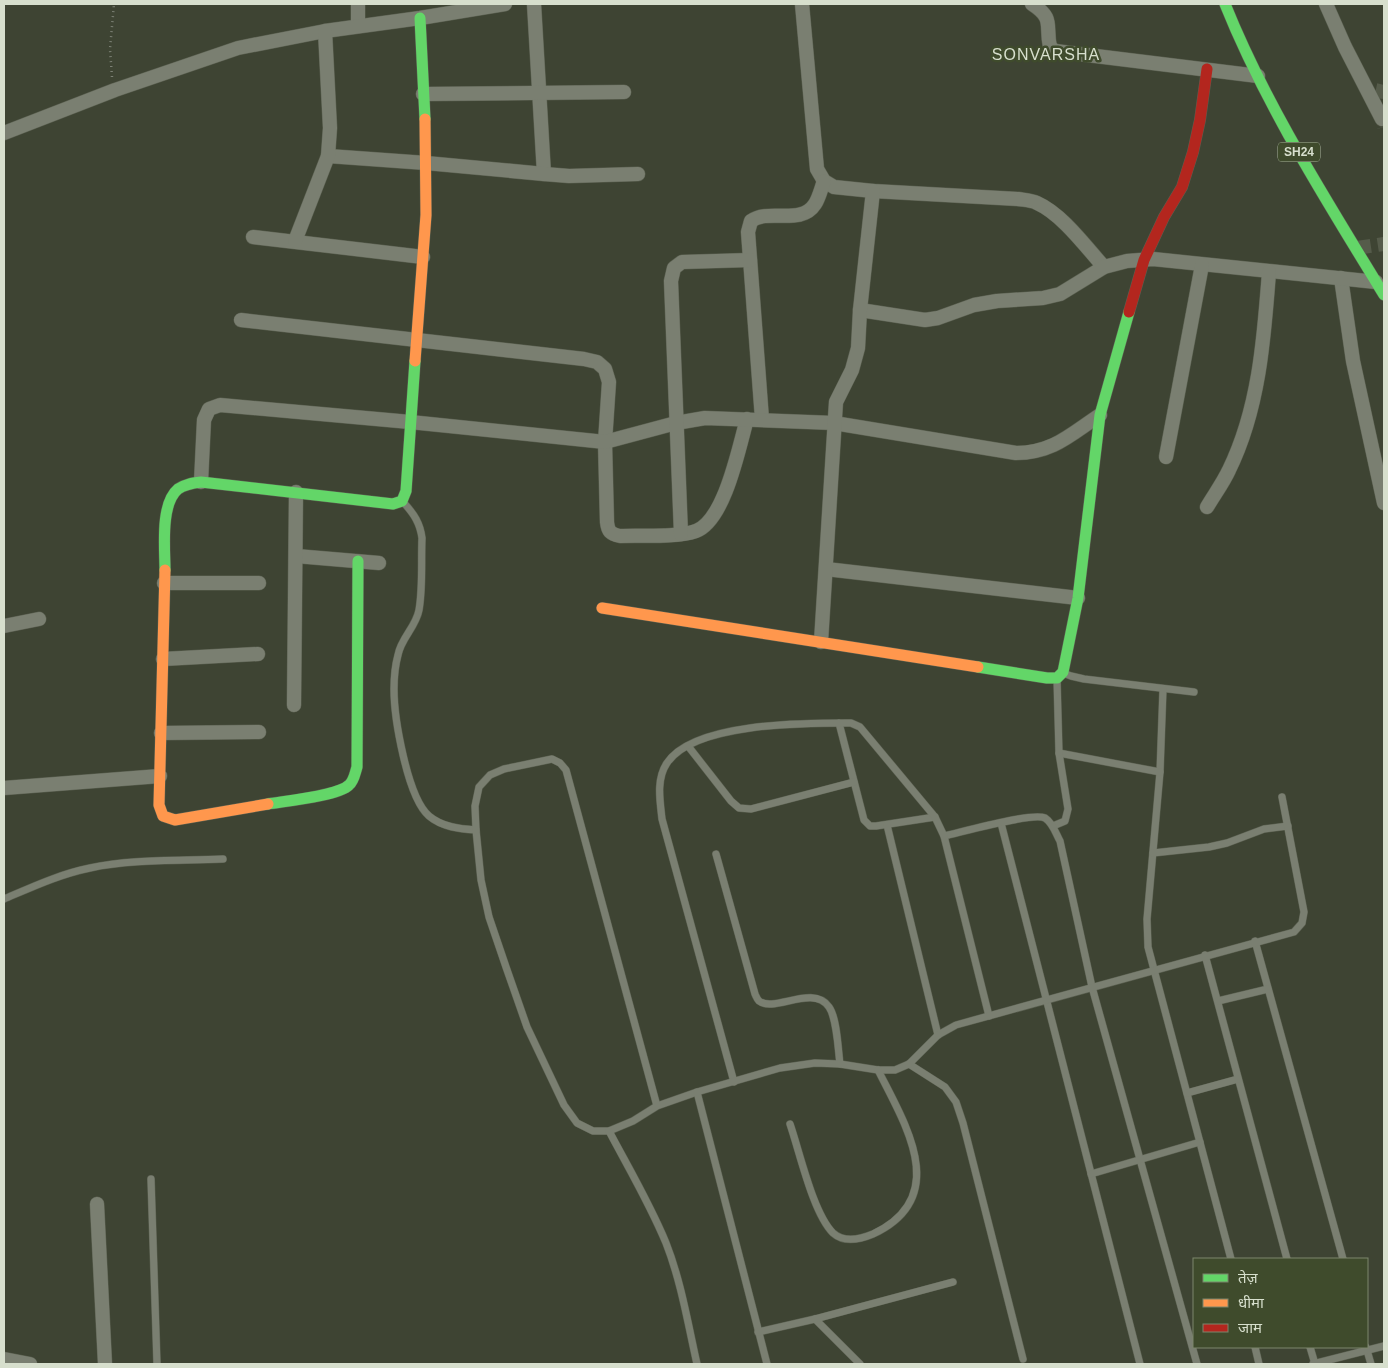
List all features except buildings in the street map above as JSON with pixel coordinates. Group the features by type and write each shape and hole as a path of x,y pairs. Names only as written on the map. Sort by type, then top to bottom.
{"street":[{"path":"358,4 358,26"},
{"path":"4,133 115,90 238,48 325,31 505,4"},
{"path":"534,4 544,174"},
{"path":"802,4 817,169 824,181 834,187 873,191 1018,199 1035,202 1049,209 1066,225 1104,267"},
{"path":"1032,4 1041,10 1048,11 1050,47 1056,51 1258,76"},
{"name":"SH24","path":"1225,4 1258,76 1304,162 1384,295"},
{"path":"1326,4 1345,47 1382,119"},
{"path":"358,561 357,767 354,779 349,787 336,792 175,820 163,816 159,805 166,514 171,498 177,489 189,483 201,482 393,504 402,501 406,491 426,215 426,163 420,18"},
{"path":"294,241 328,156 330,128 325,31"},
{"path":"602,608 1037,677 1060,675 1078,598 1100,415 1144,260 1161,224 1182,187 1193,152 1200,120 1207,69"},
{"path":"423,94 624,92"},
{"path":"328,156 569,176 638,174"},
{"path":"762,419 748,232 751,221 757,216 800,215 808,212 815,204 824,181"},
{"path":"821,642 836,402 852,370 858,348 860,310 873,191"},
{"path":"253,237 422,257"},
{"path":"860,310 925,320 938,318 974,305 997,301 1043,298 1060,294 1104,267 1128,261 1153,259 1376,282"},
{"path":"681,534 671,281 674,268 682,262 750,260"},
{"path":"1166,457 1202,265"},
{"path":"1207,507 1229,470 1246,426 1258,380 1269,272"},
{"path":"1341,278 1353,360 1384,503"},
{"path":"241,320 416,339 596,362 605,369 609,382 605,442 606,522 608,531 620,536 681,534 698,530 711,521 722,502 748,419"},
{"path":"201,482 204,420 209,409 220,406 410,422 605,442 676,423 705,418 834,423 1016,453 1032,453 1046,449 1100,415"},
{"path":"294,705 296,492"},
{"path":"296,556 379,563"},
{"path":"826,569 1078,598"},
{"path":"164,584 258,583"},
{"path":"4,626 39,619"},
{"path":"163,659 258,654"},
{"path":"161,733 259,732"},
{"path":"4,788 160,776"},
{"path":"97,1204 105,1364"},
{"path":"4,1359 30,1364"}],"lane":[{"path":"402,501 415,515 422,538 419,611 415,624 398,652 395,668 394,690 402,751 411,783 420,805 429,816 457,828 476,830"},
{"path":"1053,826 1065,821 1068,809 1059,753 1060,675 1194,692"},
{"path":"1163,688 1160,772 1147,919 1148,947 1231,1258"},
{"path":"839,723 864,820 870,826 935,817"},
{"path":"734,1082 661,811 659,796 661,778 666,764 674,755 705,738 774,724 851,723 860,727 935,817 944,836 989,1016"},
{"path":"688,746 731,801 739,808 751,809 854,782"},
{"path":"1059,753 1160,772"},
{"path":"657,1106 566,770 560,762 552,759 504,769 490,775 479,787 475,806 482,880 489,916 527,1027 564,1105 577,1123 593,1131 609,1130 633,1121 657,1106 697,1092 780,1068 815,1063 895,1070 909,1064 938,1035 956,1025 1255,941 1294,932 1302,923 1304,912 1282,797"},
{"path":"944,836 1030,816 1045,818 1053,826 1060,841 1092,987 1197,1364"},
{"path":"1000,823 1140,1364"},
{"path":"887,825 938,1035"},
{"path":"1153,853 1209,847 1264,829 1288,826"},
{"path":"716,854 755,994 760,1001 767,1004 811,998 822,1000 830,1008 834,1018 840,1064"},
{"path":"4,899 68,873 91,868 120,864 223,859"},
{"path":"1255,941 1343,1258"},
{"path":"1206,955 1287,1258"},
{"path":"1218,1001 1268,989"},
{"path":"909,1064 945,1086 956,1102 966,1132 1023,1359"},
{"path":"790,1124 818,1209 825,1223 835,1235 847,1240 864,1238 885,1228 906,1208 915,1188 918,1168 906,1125 878,1070"},
{"path":"1186,1093 1238,1079"},
{"path":"697,1092 767,1364"},
{"path":"609,1130 655,1218 666,1244 677,1276 697,1364"},
{"path":"1091,1174 1200,1142"},
{"path":"150,1179 157,1364"},
{"path":"758,1332 815,1319 953,1282"},
{"path":"815,1319 860,1364"},
{"path":"1368,1348 1384,1346"},
{"path":"1255,1348 1259,1364"},
{"path":"1310,1348 1314,1364 1367,1348 1371,1364"}],"path":[{"path":"114,4 110,67 115,90"}],"tunnel":[{"path":"1384,85 1381,106 1384,127"},
{"path":"1357,248 1384,244"}],"traffic: fast":[{"path":"1225,4 1241,42 1278,116 1319,189 1384,295"},
{"path":"420,18 425,119"},
{"path":"978,667 1047,678 1057,678 1063,672 1078,598 1100,415 1129,312"},
{"path":"165,570 164,539 168,505 178,489 189,484 201,482 393,504 402,501 406,491 415,361"},
{"path":"268,804 311,798 334,792 349,785 354,777 357,767 358,561"}],"traffic: slow":[{"path":"415,361 426,215 425,119"},
{"path":"165,570 159,805 163,816 175,820 268,804"},
{"path":"602,608 978,667"}],"traffic: jam":[{"path":"1129,312 1144,260 1164,217 1182,187 1193,152 1200,120 1207,69"}],"district":[{"name":"SONVARSHA","path":"1046,54"}]}
